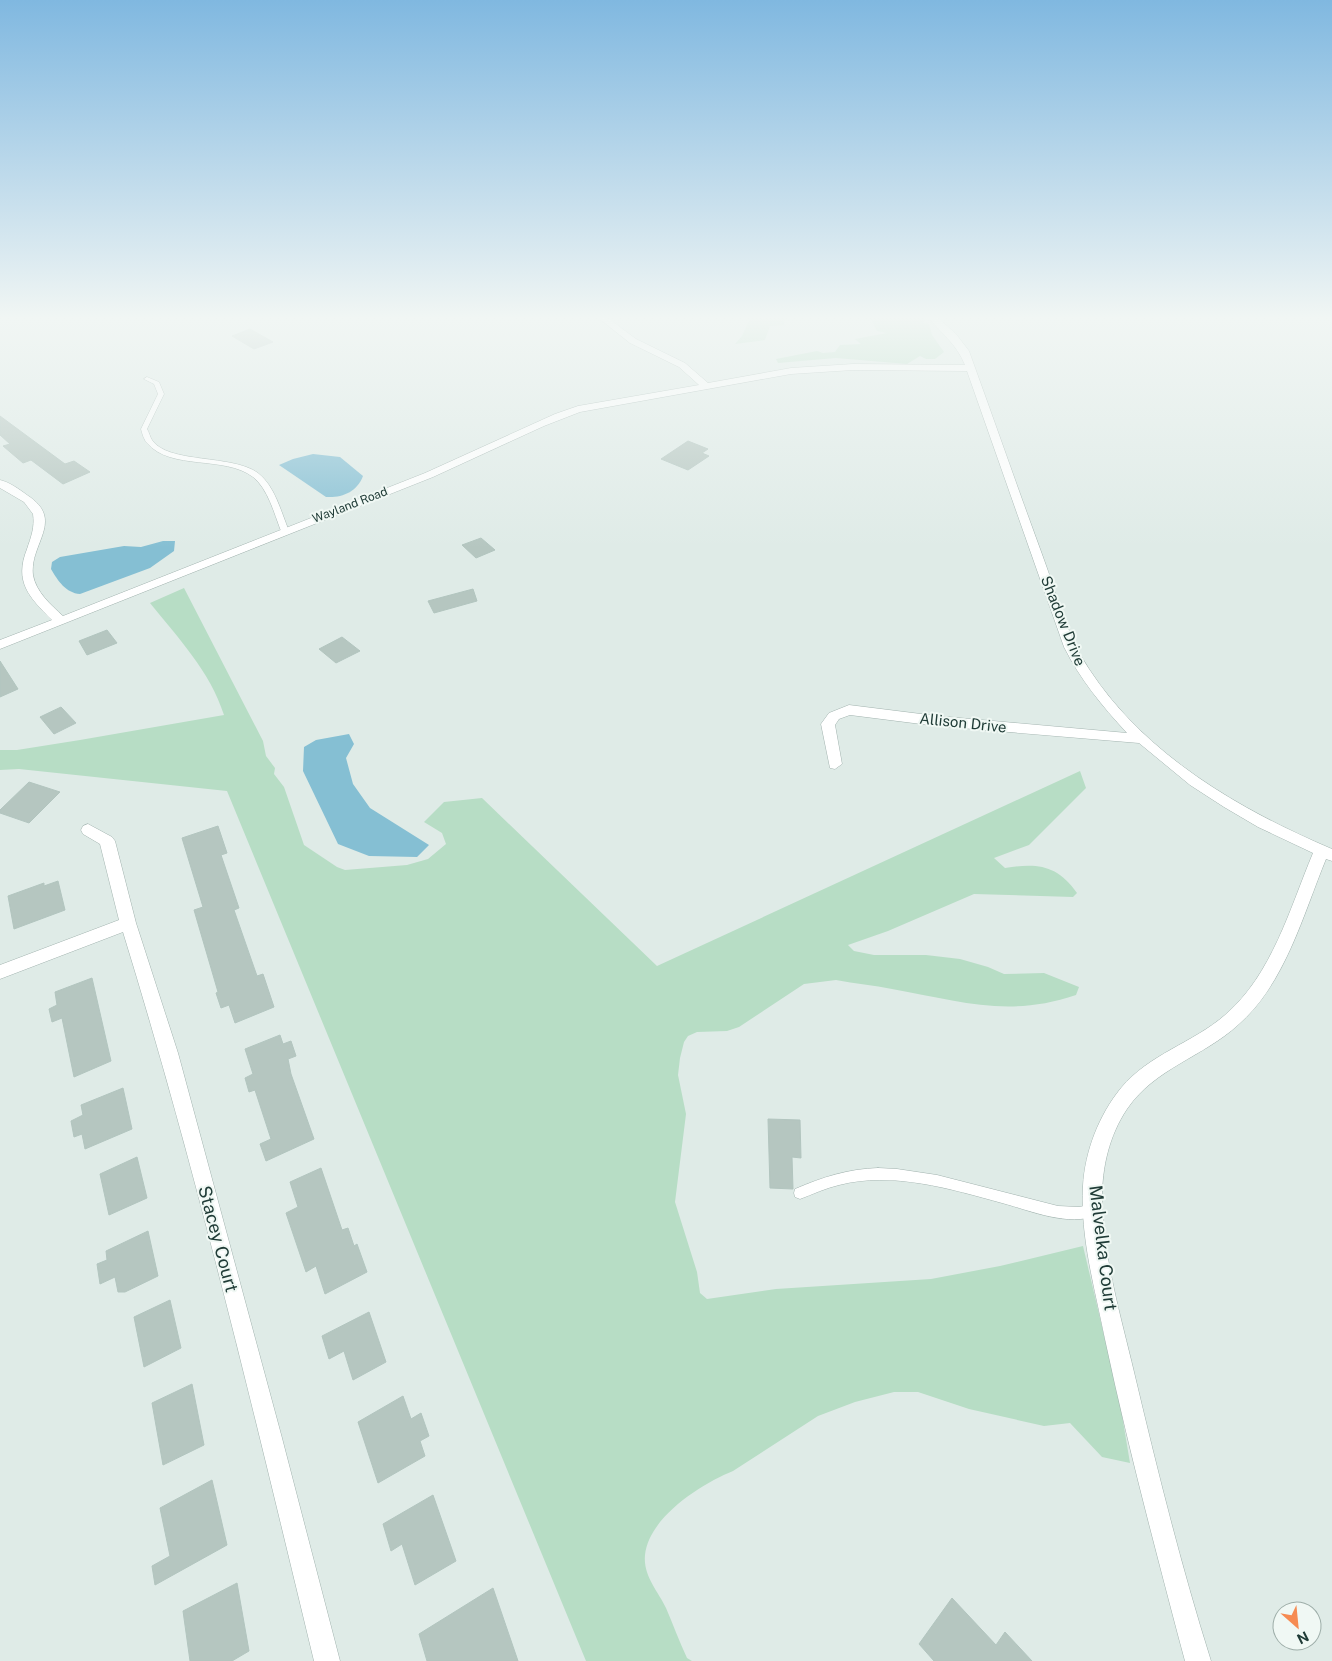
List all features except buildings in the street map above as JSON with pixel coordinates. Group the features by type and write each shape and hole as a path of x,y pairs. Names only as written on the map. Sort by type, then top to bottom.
{"street":[{"name":"Wayland Road","path":"0,645 477,455 560,415 597,404 657,394"},
{"name":"Shadow Drive","path":"979,394 1072,650 1099,692 1143,739 1201,785 1237,808 1327,853"},
{"path":"0,483 35,507 40,522 29,554 27,574 38,598 60,620"},
{"name":"Allison Drive","path":"835,764 828,724 834,716 849,710 956,723 1143,739"},
{"name":"Stacey Court","path":"88,830 107,841 128,923 169,1053 271,1438 327,1661"},
{"name":"Malvelka Court","path":"1198,1661 1120,1356 1102,1271 1094,1210 1093,1182 1100,1145 1110,1118 1130,1091 1150,1072 1207,1039 1233,1019 1255,996 1270,971 1327,853"},
{"path":"0,972 128,923"}],"lane":[{"path":"161,394 144,429 148,442 165,452 232,464 252,473 266,488 285,531"},
{"path":"800,1193 818,1184 854,1175 877,1173 907,1174 1058,1212 1079,1213 1094,1210"}],"green space":[{"path":"184,588 263,741 266,756 275,768 274,774 284,787 304,845 337,867 345,870 407,865 428,859 446,844 442,833 424,822 444,802 482,798 657,966 1080,771 1086,788 1029,845 994,858 1005,868 1037,866 1054,871 1070,884 1077,893 1073,897 974,894 888,931 848,945 854,951 874,955 926,955 960,959 1004,974 1044,973 1079,987 1076,995 1052,1002 1028,1005 984,1005 836,980 804,984 739,1027 727,1031 697,1032 688,1036 684,1042 678,1075 686,1114 675,1202 697,1272 700,1293 707,1299 776,1289 931,1279 1000,1266 1083,1246 1120,1403 1130,1463 1102,1457 1070,1423 1044,1426 969,1409 918,1392 894,1392 855,1402 818,1416 733,1471 706,1484 678,1504 656,1528 649,1541 645,1555 646,1570 666,1608 687,1658 692,1661 586,1661 227,791 19,769 0,770 0,750 17,750 224,715 202,669 150,603"}],"water":[{"path":"313,454 340,457 363,476 360,482 348,493 326,497 279,465"},
{"path":"163,541 175,541 174,551 150,568 80,594 67,589 51,569 52,562 60,557 124,546 141,547"},
{"path":"349,734 354,744 346,758 353,784 370,808 429,845 417,857 369,856 338,844 303,771 304,747 316,740"}]}
